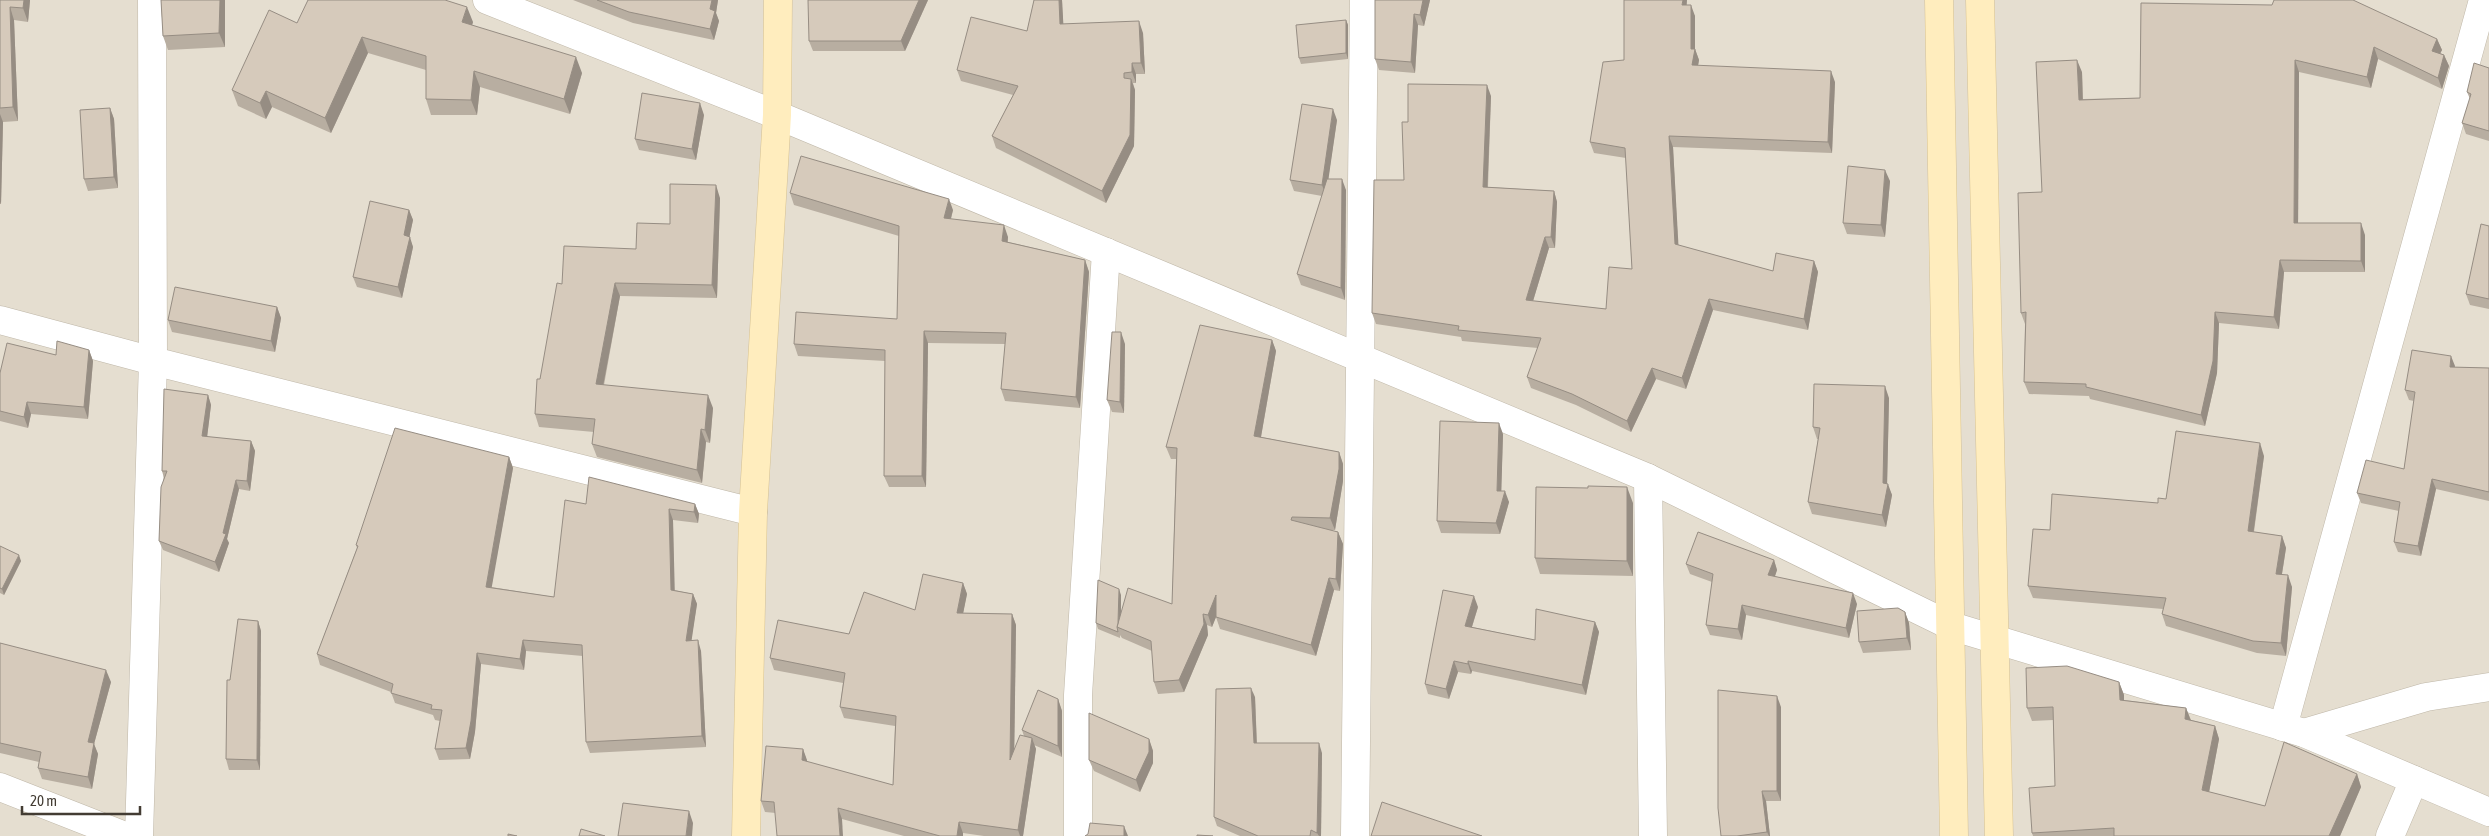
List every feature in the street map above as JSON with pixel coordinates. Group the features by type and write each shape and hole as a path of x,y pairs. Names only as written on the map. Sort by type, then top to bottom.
{"main road":[{"path":"746,836 753,512 777,115 778,0"},
{"path":"1939,0 1954,836"},
{"path":"1980,0 1999,836"}],"street":[{"path":"139,836 152,361 152,0"},
{"path":"487,0 777,115 1648,478 1951,626 2294,730 2489,812"},
{"path":"1355,836 1364,0"},
{"path":"2294,730 2483,0"},
{"path":"1078,836 1078,695 1106,252"},
{"path":"0,320 152,361 753,512"},
{"path":"1648,478 1653,836"},
{"path":"2294,730 2426,697 2489,687"},
{"path":"2390,836 2414,780"},
{"path":"0,788 125,836"}],"shaded area":[{"path":"0,0 2489,0 2489,836 0,836"}],"building":[{"path":"0,0 24,0 23,8 10,7 13,107 0,108"},
{"path":"161,0 220,0 219,33 163,36"},
{"path":"308,0 445,0 467,7 462,22 576,57 564,99 474,71 471,100 426,99 426,56 362,37 325,118 266,91 260,103 232,90 269,10 297,23"},
{"path":"597,0 712,0 710,9 715,11 710,29 629,12"},
{"path":"808,0 919,0 901,41 809,41"},
{"path":"1034,0 1059,0 1060,24 1139,21 1141,63 1132,63 1132,72 1124,73 1124,78 1131,79 1130,135 1102,191 992,136 1018,86 957,70 971,17 1027,31"},
{"path":"1375,0 1423,0 1420,15 1414,14 1411,62 1375,59"},
{"path":"1624,0 1683,0 1682,5 1691,5 1691,49 1695,49 1692,65 1831,71 1828,142 1669,136 1675,244 1773,271 1776,253 1814,261 1804,319 1709,299 1682,378 1652,368 1627,421 1572,394 1527,377 1541,338 1458,330 1459,326 1372,313 1374,180 1404,180 1402,122 1408,122 1408,84 1487,85 1483,187 1554,191 1551,237 1545,237 1526,300 1606,309 1609,267 1632,269 1625,148 1590,142 1603,62 1624,60"},
{"path":"2274,0 2353,0 2437,39 2432,51 2444,55 2438,78 2374,47 2367,77 2295,60 2294,223 2361,223 2361,261 2280,260 2274,317 2215,312 2213,361 2201,415 2086,387 2086,384 2024,382 2026,312 2021,313 2018,193 2042,192 2036,62 2077,60 2079,100 2140,98 2141,3 2272,5"},
{"path":"1346,20 1346,53 1299,58 1296,25"},
{"path":"2474,63 2489,68 2489,131 2462,123 2471,94 2467,92"},
{"path":"642,93 700,103 692,149 635,139"},
{"path":"1302,104 1333,109 1322,185 1290,180"},
{"path":"110,108 114,177 84,179 80,110"},
{"path":"801,156 949,199 944,218 1004,225 1002,241 1085,260 1076,397 1001,389 1006,333 924,331 922,476 884,476 885,350 794,344 796,312 897,319 899,226 790,193"},
{"path":"1848,166 1885,170 1881,225 1843,223"},
{"path":"1327,179 1342,179 1341,288 1297,274"},
{"path":"670,184 716,185 712,285 615,283 596,384 708,395 705,430 701,429 697,470 592,444 595,419 535,414 537,379 540,379 557,283 562,284 564,246 636,249 637,223 670,224"},
{"path":"370,201 409,210 404,235 410,237 398,287 353,277"},
{"path":"2481,224 2489,226 2489,299 2466,294"},
{"path":"175,287 277,307 271,341 168,320"},
{"path":"1200,325 1272,340 1254,436 1339,452 1339,469 1330,518 1292,517 1291,520 1338,532 1336,579 1329,578 1311,645 1216,617 1216,595 1208,615 1203,614 1204,624 1179,680 1154,682 1151,641 1117,627 1128,588 1172,604 1177,448 1166,447"},
{"path":"1112,332 1121,332 1120,402 1107,400"},
{"path":"57,341 89,350 84,407 27,402 24,417 0,411 0,373 7,343 56,355"},
{"path":"2412,350 2451,356 2450,367 2489,368 2489,492 2432,479 2418,546 2394,542 2400,502 2357,493 2366,460 2404,469 2415,392 2405,390"},
{"path":"1814,384 1885,386 1883,483 1888,484 1882,515 1808,502 1820,428 1813,427"},
{"path":"164,389 208,395 202,436 251,441 247,481 236,480 223,533 226,534 215,562 159,541 161,487 167,471 162,471"},
{"path":"1440,421 1499,423 1497,491 1505,491 1496,523 1437,521"},
{"path":"395,428 509,457 486,587 554,597 565,500 586,504 589,477 695,504 694,512 669,509 671,590 693,594 686,641 698,640 702,736 586,742 582,645 523,640 520,659 477,653 471,721 466,748 435,749 442,710 431,709 432,705 391,693 393,684 317,654 358,546 356,545"},
{"path":"2176,431 2260,443 2248,531 2282,536 2276,574 2288,575 2281,643 2253,641 2162,614 2166,598 2028,586 2033,529 2050,530 2052,494 2158,503 2158,498 2166,499"},
{"path":"1588,486 1627,487 1627,561 1535,558 1536,487 1588,488"},
{"path":"1698,532 1774,560 1768,575 1853,593 1846,628 1742,605 1738,629 1706,625 1713,574 1686,564"},
{"path":"0,546 19,555 2,589 0,588"},
{"path":"923,574 963,583 957,613 1012,614 1010,760 1020,735 1032,738 1018,830 959,822 957,836 940,836 838,808 840,836 777,836 774,802 761,801 766,746 803,749 802,760 893,785 896,716 840,707 845,673 770,658 778,620 849,634 864,592 915,610"},
{"path":"1098,580 1119,589 1118,632 1096,623"},
{"path":"1443,590 1474,596 1465,626 1535,640 1536,609 1595,622 1582,685 1468,661 1468,664 1454,661 1446,689 1425,684"},
{"path":"1898,608 1905,612 1907,638 1859,642 1857,611"},
{"path":"238,619 258,621 257,760 226,759 227,680 230,680"},
{"path":"0,643 106,670 88,742 94,743 88,777 38,768 41,752 0,743"},
{"path":"2067,666 2119,682 2120,700 2186,708 2185,719 2215,726 2202,790 2265,806 2284,742 2357,774 2329,836 2114,836 2114,828 2032,833 2029,788 2055,786 2053,707 2027,708 2026,668"},
{"path":"1251,688 1254,743 1319,743 1317,833 1311,830 1310,836 1258,836 1214,817 1216,689"},
{"path":"1038,690 1058,699 1058,746 1022,730"},
{"path":"1718,690 1777,696 1777,791 1762,791 1767,832 1721,836 1718,808"},
{"path":"1089,713 1149,739 1149,752 1136,780 1089,760"},
{"path":"1382,802 1482,836 1371,836"},
{"path":"623,803 689,811 686,836 618,836"},
{"path":"1090,823 1124,826 1124,836 1085,836 1088,834"},
{"path":"581,829 605,836 579,836"}]}
